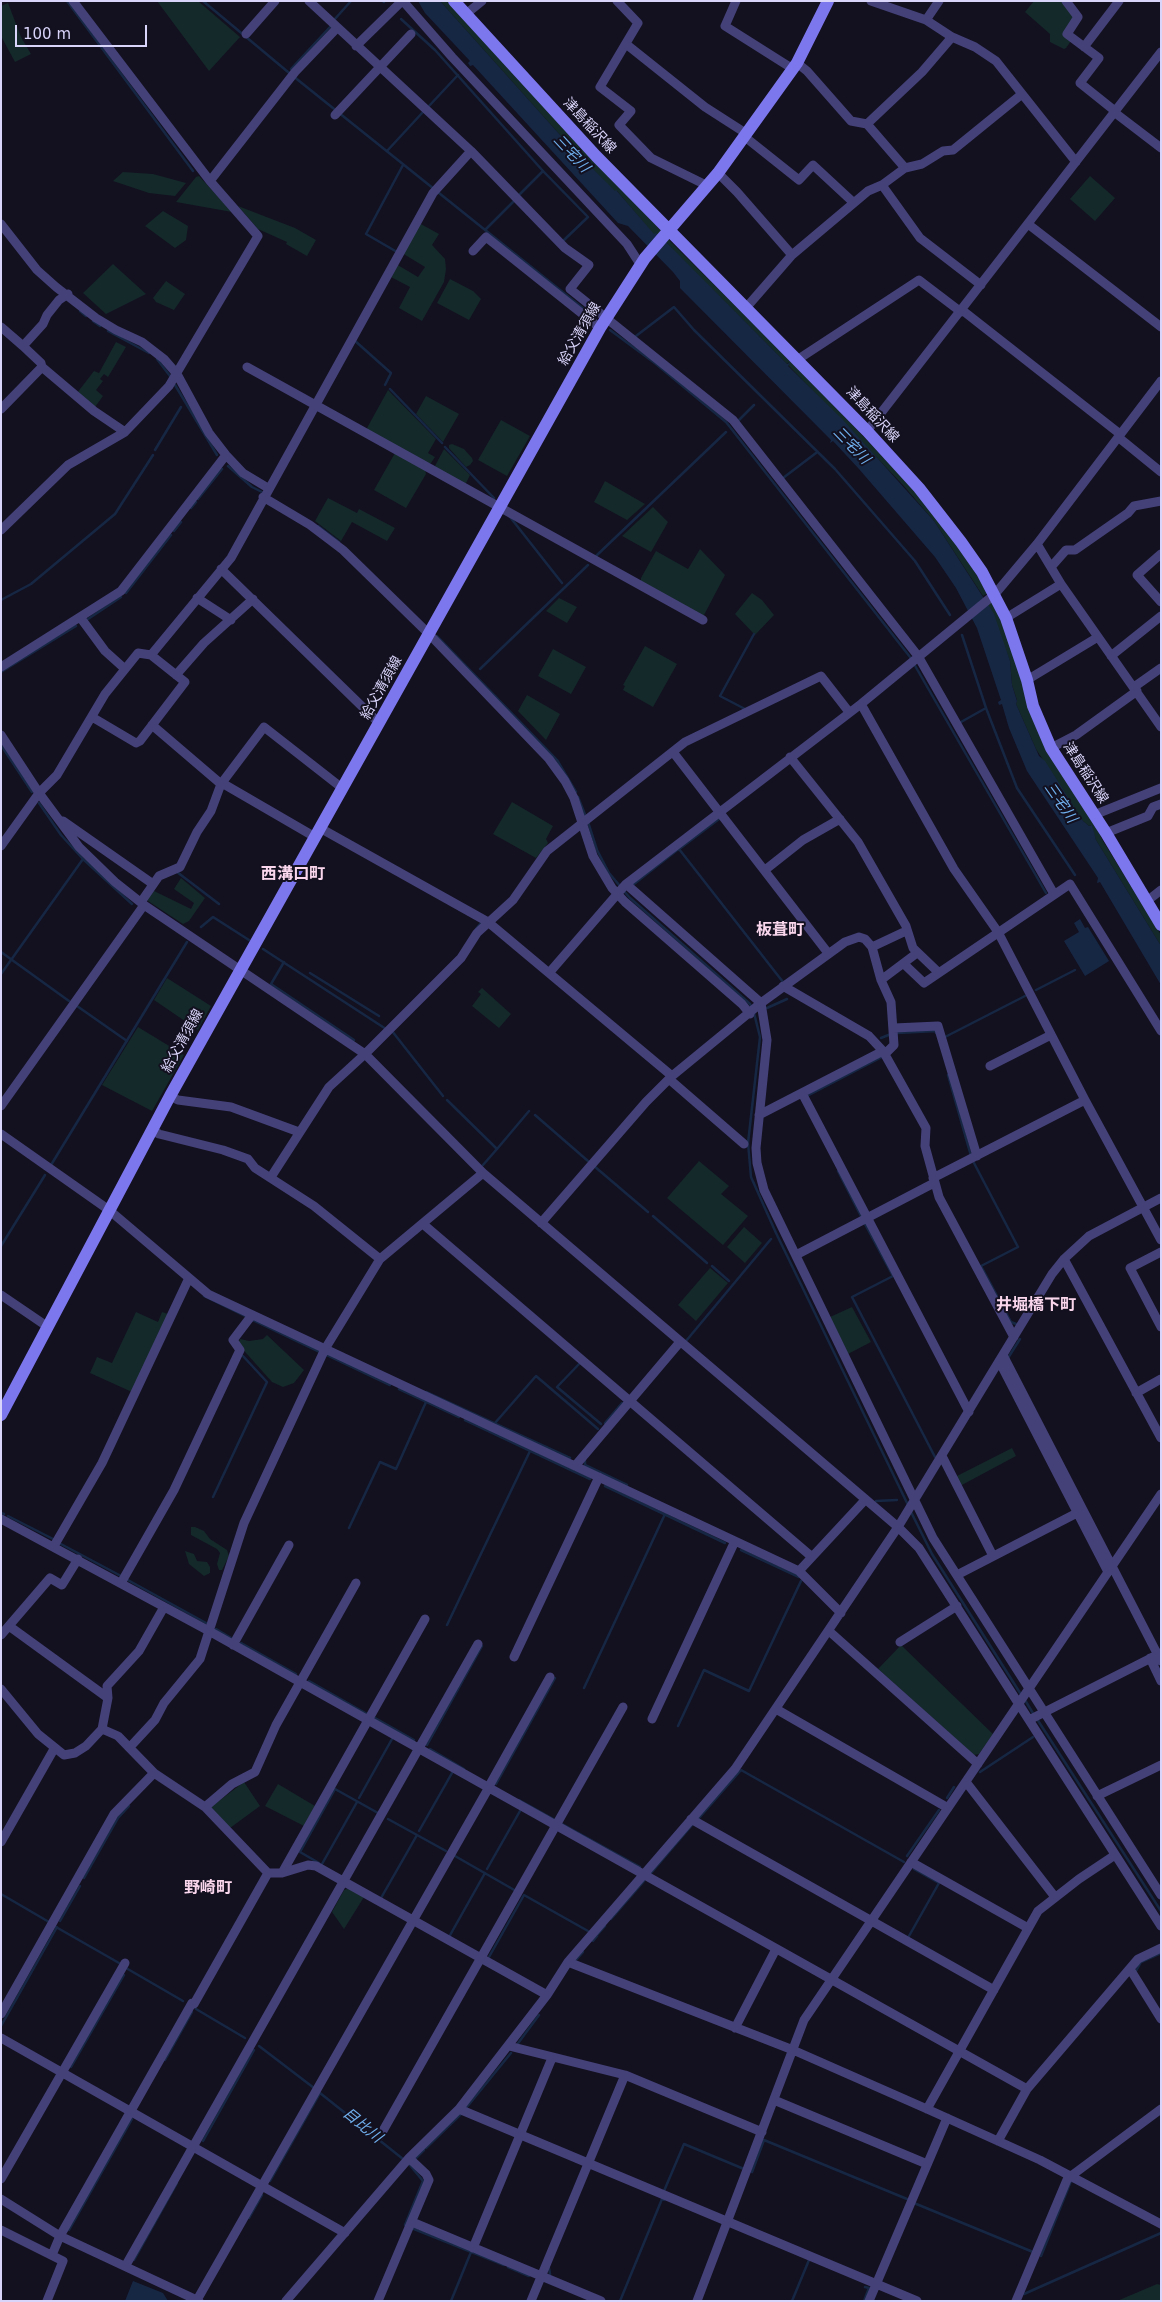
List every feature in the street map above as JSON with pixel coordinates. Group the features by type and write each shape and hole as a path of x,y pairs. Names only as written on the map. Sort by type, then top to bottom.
{"main road":[{"name":"津島稲沢線","path":"454,1 596,156 867,431 931,504 961,542 1006,618 1027,680 1033,706 1051,748 1106,833 1161,924"},
{"name":"給父清須線","path":"1,1415 170,1096 603,323 643,261 708,186 795,66 828,1"}],"street":[{"path":"1,530 68,465 125,432 169,386 258,236 210,181 72,1"},
{"path":"246,34 275,1"},
{"path":"309,1 471,151 565,248 589,265 570,290 603,323"},
{"path":"356,46 402,1 643,261"},
{"path":"466,14 482,1"},
{"path":"618,1 638,23 600,87 631,111 619,125 651,158 708,186"},
{"path":"736,1 725,26 807,71 851,121 867,124 905,168"},
{"path":"871,1 926,20 952,37 975,47 996,61 1076,162"},
{"path":"926,20 939,1"},
{"path":"1066,1 1078,17 1067,34 1099,58 1080,83 1161,148"},
{"path":"1084,46 1119,1"},
{"path":"210,181 292,75 337,28"},
{"path":"338,112 411,34"},
{"path":"867,124 922,72 952,37"},
{"path":"626,44 705,107 746,136 799,180 814,165 854,203"},
{"path":"867,431 1161,52"},
{"path":"745,309 792,255 868,191 882,185 905,168 922,164 943,151 953,150 1022,94"},
{"path":"151,655 231,558 314,404 435,190 471,151"},
{"path":"718,173 738,192 792,255"},
{"path":"882,185 920,238 981,285"},
{"path":"1,224 37,270 116,330 155,351 177,374 209,433 226,455 243,473 268,488"},
{"path":"1028,224 1161,327"},
{"path":"473,251 486,237 733,420 915,659 1054,894"},
{"path":"798,360 802,354 919,280 1119,435 1161,472"},
{"path":"23,346 43,324 47,315 59,300 68,294"},
{"path":"1,327 41,363 42,367 94,411 125,432"},
{"path":"1,410 42,367"},
{"path":"247,367 703,620"},
{"path":"549,973 621,888 848,712 861,704 993,595 1037,544 1161,381"},
{"path":"1,667 121,591 226,455"},
{"path":"263,497 330,539 429,634 550,759 565,781 585,821 593,856 621,888 754,1010 767,1040 756,1163 764,1190 796,1255 911,1506 956,1575 1115,1855 1161,1926"},
{"path":"1051,567 1066,550 1074,550 1128,513 1134,506 1161,501"},
{"path":"1037,544 1061,584 1161,727"},
{"path":"1161,554 1137,575 1161,602"},
{"path":"221,569 379,723"},
{"path":"1006,618 1061,584"},
{"path":"197,598 231,620"},
{"path":"176,675 204,643 253,600"},
{"path":"1111,656 1161,616"},
{"path":"80,617 105,651 125,669"},
{"path":"1027,680 1098,637"},
{"path":"1,846 39,793 57,775 92,718 94,709 138,653 151,655 185,682 140,741 136,743 92,718"},
{"path":"1051,748 1076,735 1161,668"},
{"path":"271,1177 329,1087 365,1054 460,958 477,933 513,900 548,851 585,821 685,742 822,676 848,712"},
{"path":"861,704 954,869 998,932 1085,1100 1161,1240"},
{"path":"152,725 221,784 488,922 671,1077 744,1144"},
{"path":"1,1106 142,903 153,884 159,876 180,866 197,832 211,811 221,784 264,727 342,788"},
{"path":"1,735 39,793 79,847 115,882 142,903 365,1054 483,1173 898,1527 919,1548 957,1606 1036,1716 1097,1796 1161,1895"},
{"path":"673,752 828,952"},
{"path":"790,757 858,842 906,926 912,948 938,972"},
{"path":"1094,814 1161,788"},
{"path":"1106,833 1148,816 1153,807 1161,804"},
{"path":"56,817 153,884"},
{"path":"765,870 803,840 840,819"},
{"path":"904,964 924,983 1070,884 1161,1031"},
{"path":"621,888 625,902 742,1004 754,1010"},
{"path":"1147,901 1161,890"},
{"path":"872,947 906,931"},
{"path":"541,1223 646,1102 671,1077 828,952 845,942 859,937 865,939 872,947 881,980 891,1002 894,1045 884,1052 760,1115"},
{"path":"881,980 917,953"},
{"path":"783,986 869,1036 884,1052 926,1128 925,1146 939,1197 1014,1337"},
{"path":"894,1028 938,1026 977,1156"},
{"path":"990,1066 1051,1035"},
{"path":"802,1093 969,1412"},
{"path":"170,1096 178,1100 231,1107 299,1132"},
{"path":"796,1255 977,1156 1085,1100"},
{"path":"152,1130 160,1134 223,1150 248,1159 255,1168 314,1206 380,1259"},
{"path":"1,1134 109,1210 208,1294 799,1571 841,1613"},
{"path":"130,1747 155,1720 164,1703 200,1659 244,1523 326,1350 380,1259 483,1173"},
{"path":"286,2301 409,2158 459,2109 547,1995 568,1962 734,1769 898,1527 1052,1274 1064,1259 1090,1236 1161,1198"},
{"path":"423,1224 631,1400 812,1557"},
{"path":"1161,1252 1130,1268 1161,1327"},
{"path":"1064,1259 1161,1438"},
{"path":"54,1546 102,1463 189,1278"},
{"path":"1,1294 48,1327"},
{"path":"121,1583 174,1490 240,1350 233,1340 252,1315"},
{"path":"575,1466 680,1342"},
{"path":"1001,1358 1157,1657 1161,1681"},
{"path":"1136,1393 1161,1379"},
{"path":"942,1456 993,1556"},
{"path":"1055,1462 1077,1513 1110,1569"},
{"path":"514,1657 599,1477"},
{"path":"697,2301 804,2020 1161,1494"},
{"path":"799,1571 866,1500"},
{"path":"956,1575 1077,1513"},
{"path":"1,1519 164,1606 1027,2089"},
{"path":"652,1719 735,1541"},
{"path":"233,1645 289,1544"},
{"path":"1,1635 50,1578 62,1585 78,1559"},
{"path":"205,1807 232,1784 255,1772 276,1725 356,1583"},
{"path":"3,1693 38,1734 54,1748 64,1755 74,1753 86,1746 102,1728 108,1698 107,1686 139,1650 164,1606"},
{"path":"900,1642 957,1606"},
{"path":"1,1618 108,1698"},
{"path":"282,1873 425,1619"},
{"path":"829,1631 978,1764"},
{"path":"126,2265 478,1644"},
{"path":"1036,1716 1157,1657"},
{"path":"1,2199 60,2236 198,2300 414,1922 550,1677"},
{"path":"380,2136 623,1707"},
{"path":"776,1709 948,1808"},
{"path":"102,1728 118,1736 154,1774 205,1807 268,1873 282,1873 308,1865 316,1866 547,1995"},
{"path":"1,1842 54,1748"},
{"path":"1097,1796 1161,1765"},
{"path":"1,2014 114,1814 154,1774"},
{"path":"966,1782 1055,1897"},
{"path":"691,1819 994,1990"},
{"path":"928,2109 1038,1911 1115,1855"},
{"path":"911,1862 1028,1928"},
{"path":"52,2255 60,2236 268,1873"},
{"path":"998,2141 1027,2089 1138,1960 1161,1948"},
{"path":"735,2028 776,1949"},
{"path":"568,1962 793,2050 928,2109 1070,2176 1161,2224"},
{"path":"1,2179 125,1963"},
{"path":"1130,1969 1161,2019"},
{"path":"1,2038 345,2233"},
{"path":"509,2046 625,2075 762,2132"},
{"path":"474,2248 552,2058"},
{"path":"530,2301 625,2075"},
{"path":"774,2100 927,2164"},
{"path":"459,2109 917,2301"},
{"path":"1016,2301 1070,2176 1161,2110"},
{"path":"869,2301 947,2118"},
{"path":"378,2301 429,2180 426,2174 409,2158"},
{"path":"412,2222 601,2301"},
{"path":"1,2230 63,2261 47,2301"}],"green space":[{"path":"157,1 198,1 240,37 209,71"},
{"path":"440,1 448,1 661,231 658,235 654,235 617,191 615,192 569,145"},
{"path":"1034,1 1062,1 1075,17 1071,41 1066,48 1064,49 1050,42 1050,34 1025,12"},
{"path":"8,3 21,37 31,54 15,62 1,36 1,6"},
{"path":"123,172 153,174 186,183 175,196 149,193 113,181"},
{"path":"199,176 232,212 176,202 196,177"},
{"path":"1090,176 1115,198 1095,221 1070,199"},
{"path":"238,206 295,228 316,240 307,256 286,244 287,242 258,229"},
{"path":"163,211 188,226 186,240 175,248 145,226"},
{"path":"419,223 439,234 432,245 445,259 446,269 444,282 422,321 399,308 410,287 389,276 396,264 418,277 425,267 402,253"},
{"path":"668,239 805,375 917,493 957,544 988,593 983,596 934,521 903,485 788,365 789,362 787,364 678,255 666,242"},
{"path":"113,264 146,294 106,314 83,293"},
{"path":"450,279 473,291 481,299 469,320 437,303"},
{"path":"166,281 185,294 174,310 156,302 153,298"},
{"path":"116,342 126,347 108,377 104,374 100,379 103,381 96,390 103,396 95,407 77,393 94,371 99,373"},
{"path":"388,390 436,439 428,453 435,457 431,463 428,464 368,431 367,428"},
{"path":"426,396 459,414 443,442 416,414"},
{"path":"501,420 530,436 507,476 478,460"},
{"path":"452,444 464,449 472,458 473,461 470,465 466,467 449,448 449,445"},
{"path":"444,449 470,475 465,485 435,466"},
{"path":"395,453 425,469 426,474 406,508 374,490"},
{"path":"605,481 645,504 627,520 594,502"},
{"path":"328,498 357,513 359,509 395,528 387,541 352,522 341,541 315,521"},
{"path":"653,507 668,522 651,552 622,536"},
{"path":"700,549 725,575 704,615 641,582 641,578 656,551 688,569"},
{"path":"752,593 762,600 774,615 755,635 735,614"},
{"path":"559,598 577,607 567,623 546,611"},
{"path":"992,601 1002,621 1024,680 1103,841 1161,935 1161,946 1096,840 1091,825 1089,826 1083,821 1036,749 1016,704 1017,700 1012,685 1010,661 987,604"},
{"path":"645,646 677,664 653,707 623,690 625,686 623,685"},
{"path":"553,649 586,667 571,694 538,676"},
{"path":"527,695 560,714 546,740 518,711"},
{"path":"512,802 553,826 546,839 548,843 536,858 493,834"},
{"path":"181,878 205,898 189,921 183,924 146,898 152,890 191,909 194,903 174,889"},
{"path":"167,978 211,1006 198,1030 154,1000"},
{"path":"482,988 511,1014 499,1028 472,1006 481,994 478,992"},
{"path":"138,1027 184,1055 152,1111 102,1085"},
{"path":"699,1161 729,1186 721,1194 748,1216 723,1245 667,1198"},
{"path":"744,1227 762,1243 745,1263 727,1247"},
{"path":"710,1268 728,1283 696,1321 678,1305"},
{"path":"852,1307 871,1342 848,1354 830,1317"},
{"path":"136,1312 158,1322 162,1312 168,1314 132,1392 90,1373 97,1357 112,1363"},
{"path":"267,1335 304,1370 294,1383 283,1387 272,1382 238,1344 240,1339 249,1341 263,1339"},
{"path":"1012,1448 1016,1456 960,1486 955,1477"},
{"path":"191,1527 204,1531 210,1539 227,1550 229,1556 222,1570 219,1570 217,1564 220,1553 217,1549 191,1535"},
{"path":"185,1551 194,1554 197,1561 207,1562 210,1567 210,1573 204,1576 189,1564"},
{"path":"901,1645 993,1734 979,1754 974,1755 878,1669"},
{"path":"244,1782 260,1806 230,1828 211,1807"},
{"path":"278,1784 315,1806 304,1826 265,1806"},
{"path":"349,1888 364,1897 344,1929 332,1912 344,1890"},
{"path":"1157,2284 1161,2285 1161,2301 1117,2301"}],"water":[{"name":"三宅川","path":"418,1 440,1 569,145 616,190 654,234 656,233 666,242 787,364 790,363 788,366 843,420 934,521 994,614 1010,661 1016,704 1039,756 1045,761 1083,821 1089,826 1092,825 1096,840 1161,946 1161,985 1100,882 1097,883 1098,878 1027,771 1009,728 1002,704 999,705 998,702 1001,700 977,628 956,588 935,557 833,441 830,443 831,440 680,288 680,281 673,272 628,226 618,223 473,65 470,66 468,63 470,61 425,13"},
{"path":"1080,919 1085,928 1088,927 1109,961 1085,976 1064,941 1079,932 1074,923"},
{"path":"133,2281 163,2293 168,2301 125,2301"}],"waterway":[{"path":"67,1 193,171"},
{"path":"203,1 288,72 595,318"},
{"path":"334,20 351,1"},
{"path":"401,19 435,50 543,171 588,217 564,240"},
{"path":"291,69 330,27"},
{"path":"429,106 458,75"},
{"path":"387,151 423,112"},
{"path":"397,252 366,234 403,165"},
{"path":"520,194 543,171"},
{"path":"485,230 514,201"},
{"path":"636,336 674,307 694,330 835,469 915,561 950,615"},
{"path":"80,311 86,316"},
{"path":"93,321 100,326"},
{"path":"610,330 656,364 726,422 910,657 1046,893"},
{"path":"108,331 149,353"},
{"path":"354,340 391,373 385,385"},
{"path":"157,359 170,376"},
{"path":"175,385 217,455"},
{"path":"390,389 442,443"},
{"path":"739,420 754,405"},
{"path":"155,450 181,407"},
{"path":"596,556 726,432"},
{"path":"445,447 494,498"},
{"path":"783,478 816,453"},
{"path":"1,600 31,584 115,514 153,455"},
{"path":"228,466 252,487 262,492"},
{"path":"198,499 222,469"},
{"path":"191,508 196,502"},
{"path":"510,517 562,583"},
{"path":"174,531 181,522"},
{"path":"318,526 339,542"},
{"path":"126,593 171,535"},
{"path":"480,669 588,565"},
{"path":"88,619 121,597"},
{"path":"1,672 76,626"},
{"path":"743,710 745,709 720,696 754,634"},
{"path":"961,722 986,708 962,635"},
{"path":"437,636 557,760 576,792"},
{"path":"986,708 1017,788 1075,875"},
{"path":"1,745 32,792"},
{"path":"578,797 586,817"},
{"path":"39,803 61,835 83,859 132,904"},
{"path":"678,850 719,819"},
{"path":"588,822 597,850 609,873 620,886"},
{"path":"679,849 783,982"},
{"path":"634,884 676,851"},
{"path":"1,974 83,859"},
{"path":"177,872 219,904"},
{"path":"623,890 750,1004 752,1008"},
{"path":"201,927 213,917 249,940"},
{"path":"476,929 480,924"},
{"path":"51,1165 187,942"},
{"path":"263,949 386,1029"},
{"path":"1,952 69,1001"},
{"path":"284,962 271,984 354,1040"},
{"path":"1036,990 1075,970"},
{"path":"310,973 379,1016"},
{"path":"945,1037 1025,996"},
{"path":"767,1008 787,999"},
{"path":"77,1006 127,1041"},
{"path":"754,1013 760,1037 748,1143 751,1177 776,1233 908,1505"},
{"path":"392,1031 443,1096"},
{"path":"897,1033 936,1031 936,1033"},
{"path":"881,1038 891,1034"},
{"path":"807,1096 882,1057"},
{"path":"948,1075 971,1156"},
{"path":"447,1100 497,1149 483,1165"},
{"path":"497,1149 529,1111"},
{"path":"535,1115 588,1161"},
{"path":"974,1163 1018,1247 981,1266 1011,1322 1016,1324"},
{"path":"594,1166 648,1212"},
{"path":"838,1171 862,1218"},
{"path":"1,1246 45,1175"},
{"path":"653,1216 707,1263"},
{"path":"865,1224 893,1276 852,1297 935,1457"},
{"path":"686,1341 771,1239"},
{"path":"712,1266 729,1281"},
{"path":"204,1296 247,1317"},
{"path":"253,1320 320,1352"},
{"path":"1008,1358 1020,1339"},
{"path":"327,1355 390,1385"},
{"path":"213,1497 267,1382 243,1356"},
{"path":"580,1363 557,1387 601,1424"},
{"path":"495,1423 536,1376 598,1429"},
{"path":"399,1389 459,1417"},
{"path":"426,1392 570,1458"},
{"path":"349,1528 380,1462 396,1469 426,1402"},
{"path":"605,1423 622,1403"},
{"path":"465,1420 590,1479"},
{"path":"447,1625 530,1451"},
{"path":"585,1461 585,1465 627,1485"},
{"path":"605,1486 725,1543"},
{"path":"876,1501 897,1500"},
{"path":"910,1510 932,1554 1022,1696"},
{"path":"584,1688 665,1514"},
{"path":"8,1516 55,1540"},
{"path":"59,1543 121,1576"},
{"path":"741,1550 799,1577"},
{"path":"126,1579 206,1623"},
{"path":"678,1726 704,1670 749,1691 801,1581"},
{"path":"216,1629 231,1638"},
{"path":"241,1643 296,1674"},
{"path":"427,1745 482,1646"},
{"path":"496,1784 555,1678"},
{"path":"309,1681 367,1714"},
{"path":"1025,1700 1034,1715"},
{"path":"375,1718 414,1740"},
{"path":"1037,1719 1161,1911"},
{"path":"980,1772 1033,1737"},
{"path":"359,1798 392,1739"},
{"path":"430,1749 464,1769"},
{"path":"699,1818 741,1770 904,1862"},
{"path":"419,1831 452,1773"},
{"path":"947,1798 954,1787"},
{"path":"319,1863 300,1852 335,1789 378,1813"},
{"path":"519,1800 555,1820"},
{"path":"322,1864 357,1802"},
{"path":"84,1878 118,1818 129,1806"},
{"path":"907,1856 939,1810"},
{"path":"487,1869 520,1811"},
{"path":"388,1819 446,1851"},
{"path":"562,1824 640,1867"},
{"path":"651,1873 692,1825"},
{"path":"381,1898 417,1835"},
{"path":"455,1856 516,1891"},
{"path":"909,1936 939,1883 914,1869"},
{"path":"449,1937 485,1873"},
{"path":"611,1919 644,1881"},
{"path":"60,1921 80,1886"},
{"name":"目比川","path":"1,1894 49,1922"},
{"path":"489,1957 524,1895 588,1931"},
{"path":"598,1934 605,1926"},
{"name":"目比川","path":"56,1927 119,1963"},
{"path":"1,2026 57,1927"},
{"path":"593,1941 597,1936"},
{"path":"576,1960 583,1952"},
{"path":"1136,1971 1141,1962 1161,1953"},
{"name":"目比川","path":"126,1968 183,2001"},
{"path":"71,2067 124,1975"},
{"name":"目比川","path":"196,2009 245,2038"},
{"path":"165,2060 192,2012"},
{"path":"516,2046 539,2015"},
{"name":"目比川","path":"259,2046 314,2088"},
{"path":"203,2141 254,2050"},
{"path":"466,2108 511,2053"},
{"name":"目比川","path":"270,2181 320,2093 403,2159"},
{"path":"426,2148 461,2114"},
{"path":"69,2230 132,2119"},
{"path":"752,2172 764,2140 907,2199"},
{"path":"664,2191 684,2144 744,2169"},
{"path":"416,2158 424,2150"},
{"name":"目比川","path":"407,2226 405,2225 423,2181 409,2164"},
{"path":"1041,2256 1071,2181 1074,2181"},
{"path":"134,2260 177,2183"},
{"path":"249,2218 262,2195"},
{"path":"620,2301 662,2199 664,2200"},
{"path":"914,2203 1033,2252"},
{"name":"目比川","path":"414,2229 504,2265"},
{"path":"1024,2294 1161,2233"},
{"path":"451,2301 471,2252"},
{"path":"792,2301 809,2260"},
{"name":"目比川","path":"508,2267 529,2276"},
{"path":"549,2268 550,2274"},
{"path":"864,2301 869,2288 865,2287"}],"district":[{"name":"西溝口町","path":"293,875"},
{"name":"板葺町","path":"780,931"},
{"name":"井堀橋下町","path":"1036,1306"},
{"name":"野崎町","path":"208,1889"}]}
